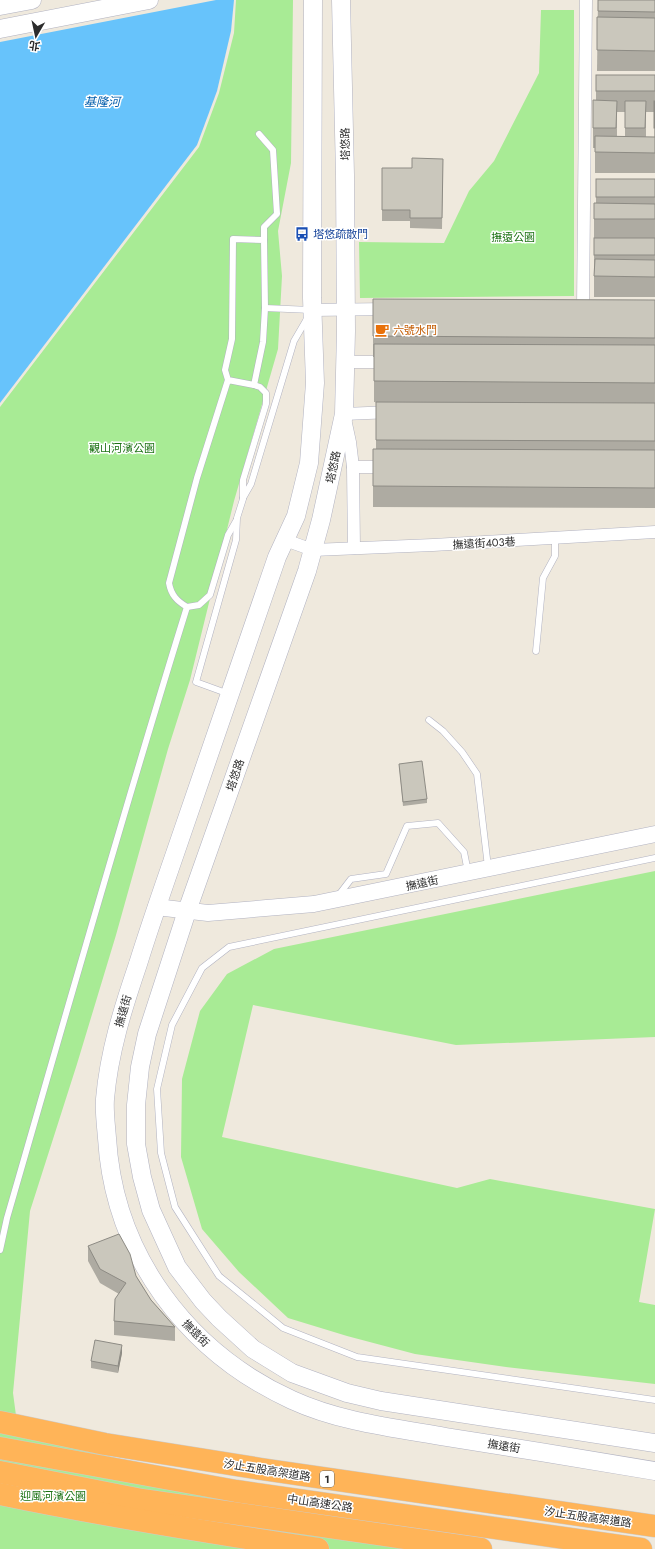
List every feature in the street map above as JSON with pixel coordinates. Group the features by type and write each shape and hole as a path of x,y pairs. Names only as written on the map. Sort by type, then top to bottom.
{"highway":[{"name":"汐止五股高架道路","path":"0,1422 105,1444 261,1469 655,1526"},
{"name":"中山高速公路","path":"0,1448 236,1491 641,1549"},
{"name":"中山高速公路","path":"0,1472 142,1500 481,1549"},
{"path":"0,1494 65,1508 318,1549"},
{"path":"0,1505 65,1508"}],"main road":[{"path":"0,6 32,0"},
{"path":"0,29 149,0"},
{"path":"156,907 231,694 277,557 296,516 309,463 315,383 312,310 313,0"},
{"name":"塔悠路","path":"187,911 307,571 321,520 344,414 346,310 342,0"},
{"name":"撫遠街","path":"156,907 113,1044 105,1101 108,1156 124,1225 146,1270 177,1314 202,1340 230,1364 261,1384 293,1401 316,1410 365,1423 655,1471"},
{"path":"187,911 147,1034 140,1067 136,1105 136,1144 142,1176 151,1210 177,1267 203,1301 236,1334 253,1349 269,1360 292,1373 347,1393 381,1401 655,1442"}],"street":[{"path":"568,308 587,308 590,83 586,0"},
{"path":"312,310 397,309"},
{"path":"346,362 404,362"},
{"path":"354,548 353,467 350,442 344,414 403,412"},
{"path":"353,467 399,467"},
{"name":"撫遠街403巷","path":"313,550 555,539 655,532"},
{"path":"285,540 313,550"},
{"name":"撫遠街","path":"156,907 208,913 314,904 359,896 655,834"}],"lane":[{"path":"254,385 263,342 265,308 264,227 277,214 273,150 259,134"},
{"path":"264,240 233,239 232,339 225,370 228,380 197,478 169,583 173,596 187,607 199,605 210,595 228,535 237,518 243,499 251,484 294,341 312,310 265,308"},
{"path":"228,380 254,385 260,387 266,392 266,404 243,480 243,499"},
{"path":"231,694 196,682 236,540 237,518"},
{"path":"536,650 543,578 555,556 555,539"},
{"path":"0,1250 7,1218 136,772 187,607"},
{"path":"429,720 443,731 462,752 477,774 489,869"},
{"path":"334,900 351,879 386,874 407,826 438,823 464,852 468,873"},
{"path":"655,858 229,947 202,968 172,1025 158,1089 161,1153 175,1207 219,1276 283,1328 357,1357 655,1400"}],"green space":[{"name":"觀山河濱公園","path":"236,0 293,0 291,163 278,231 282,276 278,349 234,501 190,680 168,749 116,935 30,1211 13,1393 17,1423 76,1448 483,1549 0,1549 0,407 199,147 219,93 234,33"},
{"name":"撫遠公園","path":"541,10 574,10 574,296 360,298 359,242 444,243 469,191 494,161 539,73"},
{"path":"655,871 655,1037 456,1045 253,1005 222,1137 457,1188 490,1179 655,1209 639,1302 655,1305 655,1384 506,1367 415,1354 347,1336 288,1318 239,1272 202,1229 181,1157 182,1079 200,1011 227,974 274,949"}],"water":[{"name":"基隆河","path":"0,0 234,0 231,31 217,91 197,145 0,403"}],"pier":[{"path":"0,0 216,0 0,42"}],"building":[{"path":"598,0 655,0 655,12 598,11"},
{"path":"597,17 655,18 655,51 597,50"},
{"path":"596,75 655,75 655,91 596,91"},
{"path":"593,100 617,101 616,128 593,128"},
{"path":"625,101 646,101 645,128 625,128"},
{"path":"655,101 655,128 654,128"},
{"path":"595,136 655,137 655,153 595,152"},
{"path":"412,158 443,159 442,218 410,218 410,210 382,210 382,168 412,168"},
{"path":"596,179 655,179 655,197 596,197"},
{"path":"594,203 655,204 655,219 594,219"},
{"path":"594,238 655,238 655,255 594,255"},
{"path":"595,259 655,260 655,277 594,276"},
{"path":"373,299 655,300 655,338 373,336"},
{"path":"374,344 655,345 655,383 374,381"},
{"path":"376,402 655,403 655,441 376,440"},
{"path":"373,449 655,450 655,488 373,486"},
{"path":"422,761 427,799 403,802 399,764"},
{"path":"119,1234 130,1254 136,1276 151,1300 175,1327 114,1321 115,1299 126,1283 100,1269 88,1246"},
{"path":"95,1340 122,1345 118,1366 91,1361"}],"place":[{"name":"塔悠疏散門","path":"302,234"},
{"name":"六號水門","path":"382,330"}],"park label":[{"name":"迎風河濱公園","path":"53,1496"}]}
